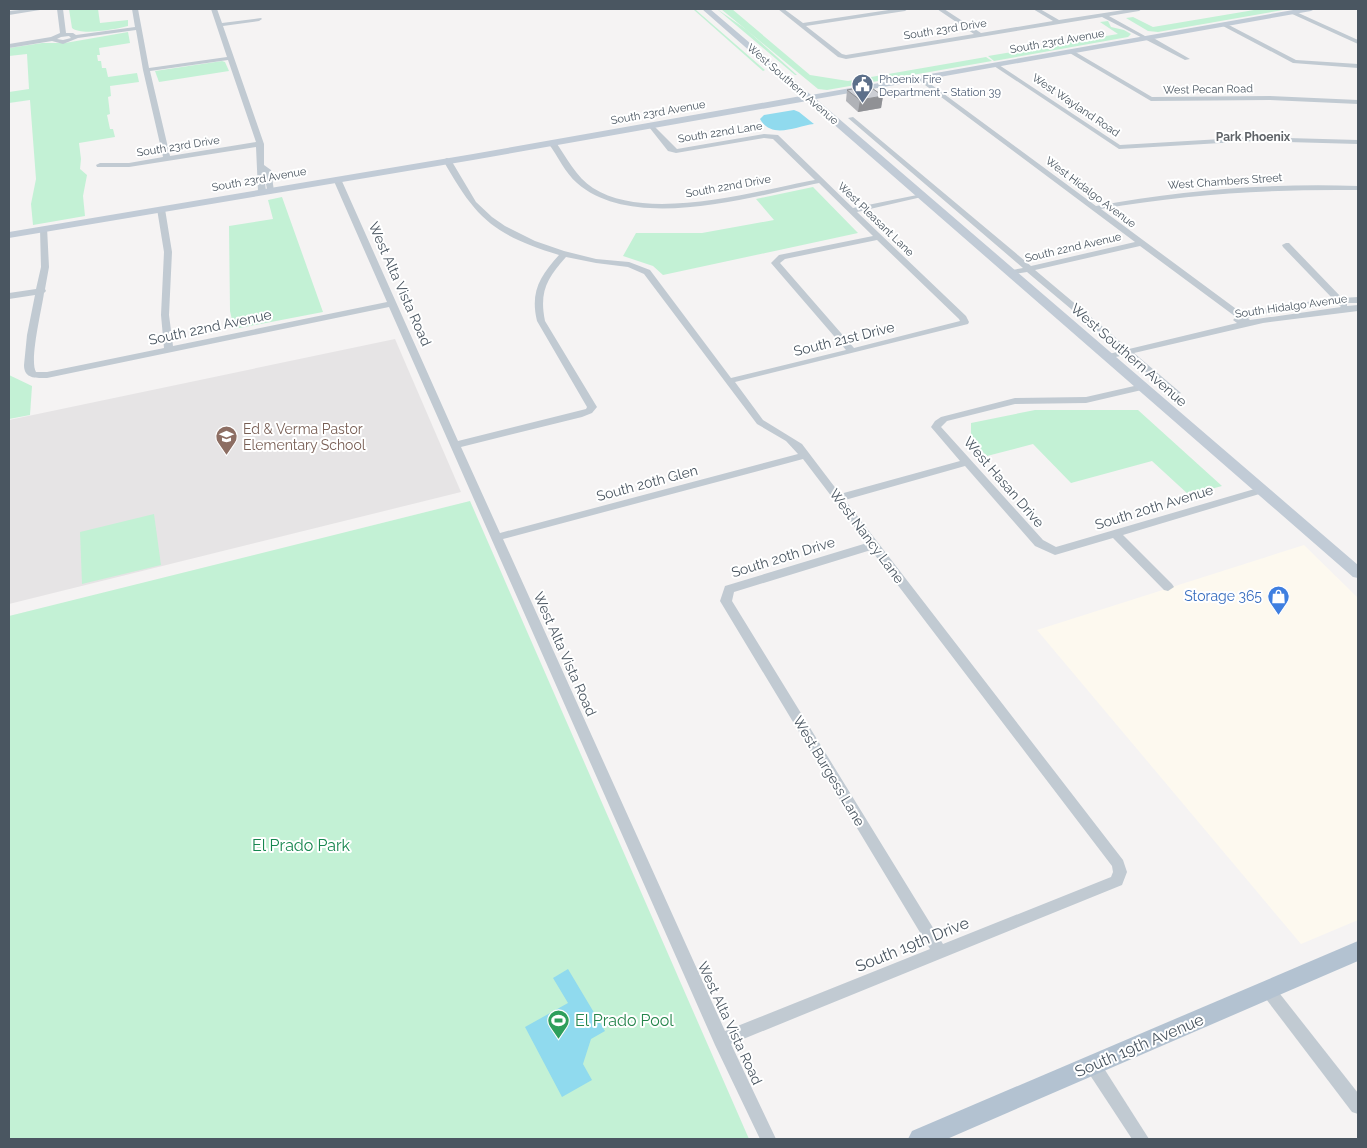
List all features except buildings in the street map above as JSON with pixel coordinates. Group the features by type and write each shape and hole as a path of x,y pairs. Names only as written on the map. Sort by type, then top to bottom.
{"main road":[{"name":"South 19th Avenue","path":"920,1139 1358,950"}],"street":[{"path":"9,13 43,9"},
{"path":"60,9 63,34"},
{"path":"135,9 146,70 167,159"},
{"path":"214,9 260,144 261,166 259,172 267,190"},
{"name":"West Southern Avenue","path":"706,9 1358,573"},
{"path":"781,9 803,25 878,11 905,9"},
{"path":"940,9 980,35"},
{"path":"1036,9 1058,22"},
{"name":"South 23rd Drive","path":"803,25 844,57 1139,9"},
{"name":"South 23rd Avenue","path":"9,235 651,126 1311,9"},
{"path":"1292,12 1357,42"},
{"path":"1112,13 1148,37"},
{"path":"1103,15 1187,59"},
{"path":"219,24 259,19"},
{"path":"1223,24 1296,62 1358,66"},
{"path":"9,46 52,39 63,34 75,36 139,28"},
{"path":"52,39 56,42 65,42 72,40 75,36"},
{"name":"West Pecan Road","path":"1070,51 1151,99 1270,98 1358,102"},
{"path":"146,70 230,58"},
{"name":"West Wayland Road","path":"996,64 1119,147 1255,139 1358,142"},
{"name":"West Hidalgo Avenue","path":"919,78 1250,324"},
{"name":"West Southern Avenue","path":"851,118 1176,393"},
{"name":"South 22nd Lane","path":"651,126 674,151 770,136"},
{"name":"West Pleasant Lane","path":"770,136 776,138 965,322"},
{"name":"South 22nd Drive","path":"552,143 578,179 587,187 610,198 642,204 680,206 819,181"},
{"name":"South 23rd Drive","path":"100,165 123,166 260,144"},
{"path":"880,160 896,156"},
{"path":"447,160 472,201 490,219 530,241 565,253 546,275 538,296 537,307 541,321 592,407 589,411 579,416 455,445"},
{"name":"West Alta Vista Road","path":"338,179 721,1040 768,1139"},
{"name":"West Chambers Street","path":"1095,208 1172,195 1265,187 1358,188"},
{"path":"851,211 922,196"},
{"path":"161,209 168,252 165,315 169,350"},
{"path":"9,296 42,291 45,267 44,229"},
{"path":"852,351 775,264 778,259 878,237"},
{"name":"South 22nd Avenue","path":"1010,273 1142,243"},
{"path":"1286,245 1348,309"},
{"name":"West Nancy Lane","path":"565,253 594,260 636,266 645,270 760,422 767,428 791,440 839,498 1118,864 1120,872 1117,881"},
{"name":"South 22nd Avenue","path":"42,291 32,335 29,370 33,375 47,375 392,304"},
{"name":"South Hidalgo Avenue","path":"1226,326 1242,318 1289,307 1358,300"},
{"name":"South Hidalgo Avenue","path":"1108,357 1226,326 1250,324 1307,313 1358,308"},
{"name":"South 21st Drive","path":"729,381 965,322"},
{"name":"West Hasan Drive","path":"1055,551 1039,543 936,427 938,423 944,419 1015,401 1086,400 1143,387"},
{"name":"South 20th Glen","path":"497,537 805,456"},
{"path":"839,498 967,462"},
{"name":"South 20th Avenue","path":"1055,551 1262,490"},
{"path":"1116,534 1168,587"},
{"name":"South 20th Drive","path":"729,589 874,545"},
{"name":"West Burgess Lane","path":"729,589 726,601 940,952"},
{"name":"South 19th Drive","path":"721,1040 1117,881"},
{"path":"1268,990 1358,1106"},
{"path":"1092,1064 1141,1139"}],"shaded area":[{"name":"Ed & Verma Pastor Elementary School","path":"395,339 461,492 9,604 9,420"},
{"path":"1304,545 1358,598 1358,920 1301,944 1037,630"}],"green space":[{"path":"69,9 98,9 100,23 128,20 128,26 99,31 77,30 72,28"},
{"path":"717,9 747,30 797,75 795,75"},
{"path":"721,9 732,9 810,75 848,81 986,57 992,61 827,90 818,89"},
{"path":"1260,9 1289,9 1158,32 1148,31 1126,18 1133,17 1153,27"},
{"path":"694,10 696,10 765,70 763,71"},
{"path":"1108,21 1111,27 1131,34 1128,37 994,61 988,56 1118,34 1100,22"},
{"path":"128,32 130,43 99,48 100,55 97,55 98,61 101,61 102,68 106,68 108,77 137,73 139,82 110,86 111,96 108,97 110,114 107,115 110,129 113,129 115,137 79,143 80,169 87,175 83,196 85,216 33,225 31,204 36,179 30,100 9,103 9,92 29,89 27,54 9,56 9,48 42,43 65,43"},
{"path":"225,62 229,71 159,82 155,71"},
{"path":"813,187 858,233 663,275 653,266 623,256 636,233 702,233 774,220 756,199"},
{"path":"282,197 323,312 234,329 230,311 229,226 273,219 268,200"},
{"path":"9,375 32,386 30,415 9,419"},
{"path":"1035,410 1138,410 1222,486 1189,495 1152,461 1071,483 1033,444 987,456 971,440 971,423"},
{"name":"El Prado Park","path":"470,501 749,1139 9,1139 9,616"},
{"path":"154,514 161,565 82,584 80,532"}],"water":[{"path":"794,110 814,124 778,130 771,129 760,119 764,115"},
{"path":"568,969 605,1031 591,1039 583,1064 592,1080 562,1097 525,1027 568,1003 553,978"}],"place":[{"name":"Phoenix Fire Department - Station 39","path":"863,104"},
{"name":"Ed & Verma Pastor Elementary School","path":"227,456"},
{"name":"Storage 365","path":"1278,615"},
{"name":"El Prado Pool","path":"559,1039"}],"district":[{"name":"Park Phoenix","path":"1253,137"}]}
